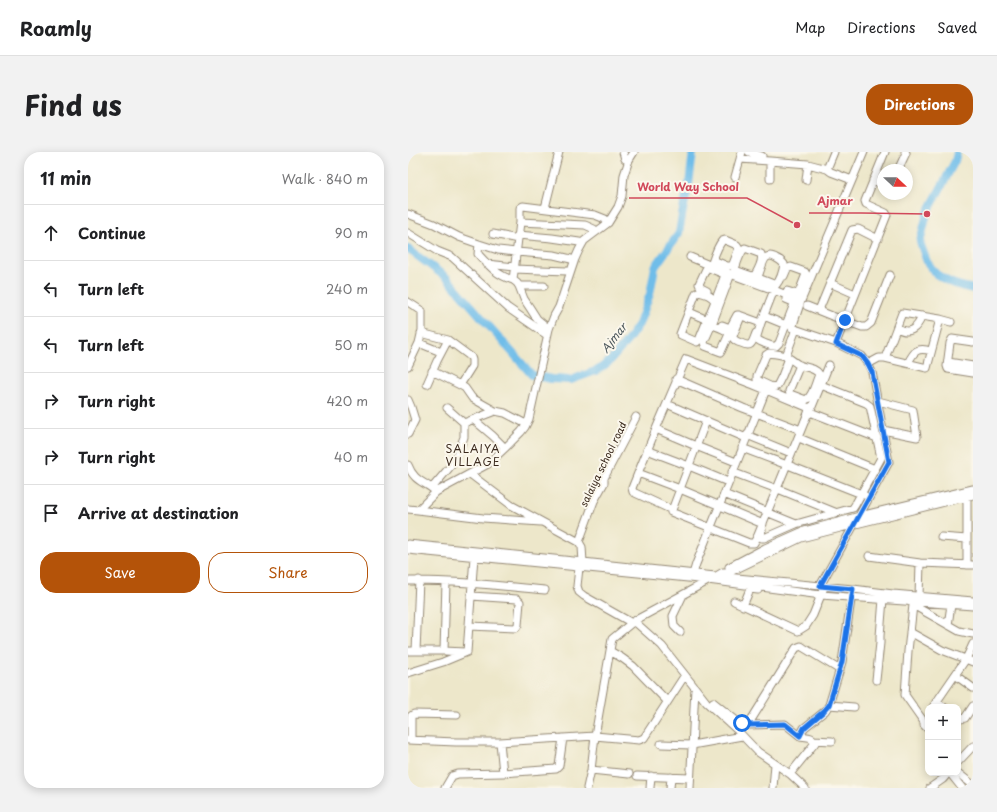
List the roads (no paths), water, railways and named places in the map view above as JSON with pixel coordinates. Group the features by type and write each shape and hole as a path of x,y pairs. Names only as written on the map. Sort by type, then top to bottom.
{"street":[{"path":"545,208 559,152"},
{"path":"434,490 470,474 488,464 521,432 528,421 547,336 559,307 575,259 584,241 606,221 611,213 618,197 619,181 626,157 629,152"},
{"path":"626,157 634,152"},
{"path":"748,152 762,156 770,161 808,164 827,169 852,180"},
{"path":"827,169 832,152"},
{"path":"734,602 798,631 806,626 813,615 822,586 889,462 872,372 868,364 862,356 836,344 792,328 804,303 864,152"},
{"path":"836,344 887,215 886,213 866,204 865,201 885,152"},
{"path":"901,164 906,153 905,152"},
{"path":"735,177 741,156 762,156"},
{"path":"770,161 770,179"},
{"path":"806,180 808,164"},
{"path":"873,180 877,182"},
{"path":"513,280 521,207 545,208 595,215 606,221"},
{"path":"408,214 434,224 459,237 498,250 554,255 571,259"},
{"path":"554,316 555,303 571,259 579,242 606,221"},
{"path":"520,222 585,225 594,229"},
{"path":"819,310 852,230 858,229 878,239"},
{"path":"408,233 437,251 452,257 508,308 547,336"},
{"path":"493,234 518,237 552,238 579,242"},
{"path":"479,244 478,254 490,268 517,283 524,299 547,336"},
{"path":"690,257 712,263 733,273 757,281 832,316 862,327 866,327 871,324 890,275"},
{"path":"487,264 514,268 567,271"},
{"path":"711,322 716,301 698,292 696,293 680,334 694,342 699,340 711,322 720,297 733,273"},
{"path":"830,283 856,294"},
{"path":"519,286 544,286"},
{"path":"776,291 794,304 779,343 776,346 773,346 760,341 757,339 757,336 776,291"},
{"path":"408,302 422,311 422,330 419,342 408,366"},
{"path":"689,312 711,322 730,328 737,315 740,317 786,325"},
{"path":"885,358 902,313 951,322"},
{"path":"897,328 905,331 910,330 918,326 922,316"},
{"path":"868,364 879,358 885,358 931,368 931,351 940,319"},
{"path":"796,329 787,357 782,376 777,386 772,387 757,380 757,376 766,355 769,353 787,357 800,365 814,369 819,374 811,395 806,400 790,394 789,391 800,365"},
{"path":"421,333 448,340 471,357 472,366 460,385"},
{"path":"973,342 952,339 950,343 947,366 948,369 973,373"},
{"path":"427,384 448,340"},
{"path":"419,342 441,352"},
{"path":"908,363 914,353 918,350 923,349 931,351"},
{"path":"686,359 766,390 807,407 808,413 778,489 754,543 749,544 671,512 672,510 633,492 632,488 647,450 676,379 686,359"},
{"path":"948,362 973,366"},
{"path":"787,465 829,365"},
{"path":"432,371 465,388 472,398 495,411 528,421"},
{"path":"676,379 756,413 801,430"},
{"path":"768,512 760,534 760,537 762,538 796,524 852,508 862,494 881,458 870,406 821,385"},
{"path":"694,574 696,564 728,482 766,390"},
{"path":"408,400 415,420 408,434"},
{"path":"878,401 913,410 917,437 883,430"},
{"path":"667,404 706,421 792,453"},
{"path":"418,510 455,461 464,437 464,424 447,408"},
{"path":"464,424 495,411"},
{"path":"810,412 877,438"},
{"name":"salaiya school road","path":"579,542 594,501 604,483 604,478 636,417"},
{"path":"474,420 505,448"},
{"path":"672,510 706,421"},
{"path":"656,428 736,462"},
{"path":"799,438 875,469"},
{"path":"742,448 870,497"},
{"path":"647,450 728,482"},
{"path":"409,469 414,477 434,490"},
{"path":"732,472 837,512"},
{"path":"638,473 763,524"},
{"path":"470,474 511,505 579,542 582,547 577,564 577,586 579,592 633,622 662,646 707,703 758,752 790,774 805,788"},
{"path":"587,788 612,639 633,622 720,574 734,564 801,532 860,516 973,489"},
{"path":"724,494 796,524"},
{"path":"720,574 732,571 800,539 970,496 967,539 970,565 920,563 868,556"},
{"path":"408,509 483,518 543,522"},
{"path":"941,537 967,539"},
{"path":"408,544 708,580 820,596"},
{"path":"408,550 474,557 694,574 720,574 973,601"},
{"path":"467,652 474,557"},
{"path":"919,596 920,563"},
{"path":"408,581 419,580 472,583 545,590"},
{"path":"416,651 419,580"},
{"path":"444,651 446,582"},
{"path":"743,606 750,589 820,596 851,597 913,604 973,606"},
{"path":"800,736 804,728 829,705 842,662 853,589"},
{"path":"680,632 674,626 674,616 683,595"},
{"path":"469,626 516,628 518,625 520,602 517,599 471,596"},
{"path":"876,680 883,600"},
{"path":"913,604 959,631 973,634"},
{"path":"913,604 905,695 925,717"},
{"path":"948,625 951,605"},
{"path":"910,632 942,650 973,662"},
{"path":"935,704 966,659 973,644"},
{"path":"748,725 796,648 801,646 840,670"},
{"path":"408,651 467,652"},
{"path":"610,651 633,666 667,702"},
{"path":"408,673 443,662 467,652"},
{"path":"457,715 414,714 411,719 409,740 500,742 595,736 639,740 644,738 685,675"},
{"path":"955,675 973,688"},
{"path":"690,788 695,688"},
{"path":"705,696 738,722 748,725 785,724 800,736 812,738 814,740 832,741"},
{"path":"829,705 854,707"},
{"path":"961,719 965,718 973,706"},
{"path":"661,744 692,745 742,736"},
{"path":"448,787 452,776 458,774 502,773 556,769 559,766 563,738"},
{"path":"790,774 815,743 814,740"},
{"path":"500,742 502,773"},
{"path":"961,759 972,748"},
{"path":"961,752 965,755"},
{"path":"773,788 776,764"},
{"path":"591,770 629,774"},
{"path":"961,775 973,785"},
{"path":"637,776 690,778"},
{"path":"650,788 651,776"},
{"path":"930,788 946,776"},
{"path":"952,776 962,788"},
{"path":"670,788 671,777"}],"waterway":[{"name":"Ajmar","path":"408,249 447,278 532,375 551,379 571,380 598,370 610,361 628,340 639,324 650,294 655,267 679,233 689,184 693,152"},
{"name":"Ajmar","path":"957,152 955,161 927,214 920,242 927,262 936,274 949,282 973,289"}],"place":[{"name":"Ajmar","path":"927,214"},
{"name":"World Way School","path":"797,225"}],"district":[{"name":"SALAIYA VILLAGE","path":"473,455"}]}
